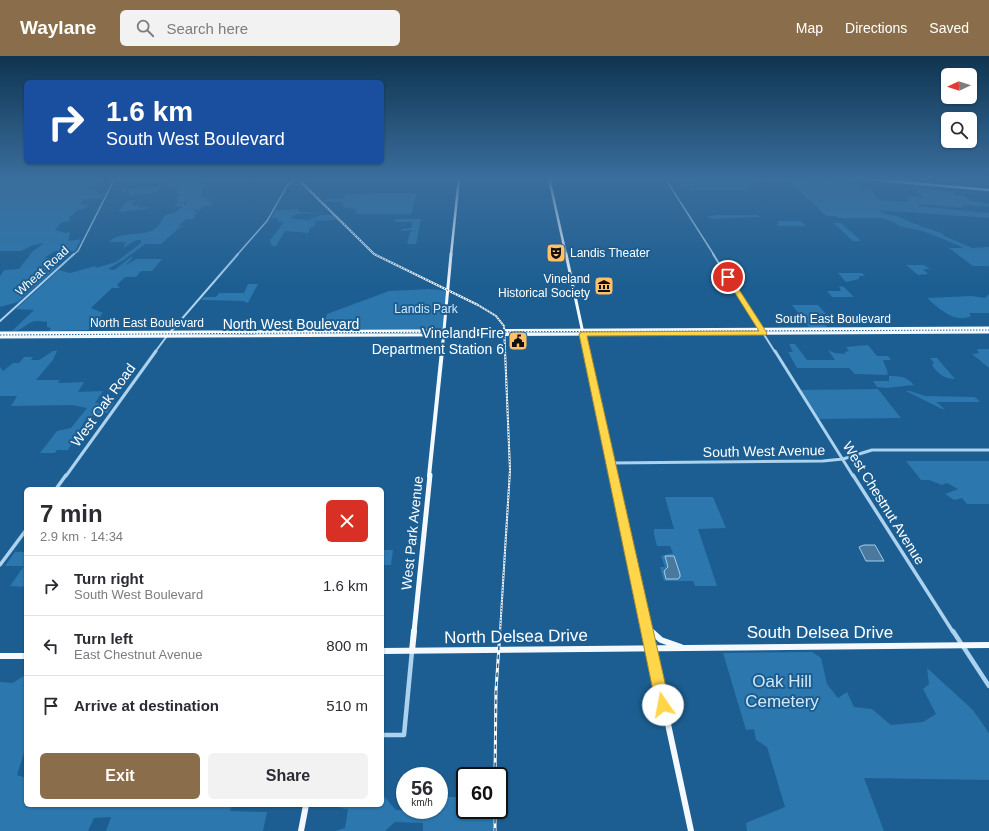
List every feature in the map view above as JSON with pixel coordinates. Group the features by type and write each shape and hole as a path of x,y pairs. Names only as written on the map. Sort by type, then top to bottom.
{"main road":[{"name":"West Park Avenue","path":"412,651 455,214"},
{"path":"557,214 691,831"},
{"path":"964,328 969,332"},
{"name":"South East Boulevard","path":"581,329 762,331 989,328"},
{"name":"North East Boulevard","path":"0,333 169,334 322,330 444,332 581,329"},
{"path":"320,335 322,330"},
{"name":"North West Boulevard","path":"0,337 169,334 320,335 444,332 582,334 762,331"},
{"path":"762,331 989,332"},
{"path":"646,628 665,642 685,648"},
{"name":"South Delsea Drive","path":"651,648 989,644"},
{"name":"North Delsea Drive","path":"384,651 651,648"},
{"path":"0,656 24,656"},
{"path":"301,831 306,807"}],"street":[{"name":"Wheat Road","path":"0,321 78,251 97,214"},
{"name":"West Oak Road","path":"57,487 169,334 266,222 271,214"},
{"name":"West Chestnut Avenue","path":"688,214 989,686"},
{"name":"South West Avenue","path":"610,463 805,462 843,459 872,450 989,450"},
{"path":"0,565 24,533"},
{"name":"West Park Avenue","path":"384,735 404,735 412,651"}],"green space":[{"path":"0,214 74,214 68,217 70,218 70,221 61,223 55,230 65,233 70,232 68,241 81,239 75,251 55,251 44,258 65,259 58,262 57,267 18,302 0,307 0,276 4,270 19,269 32,252 44,243 33,245 21,251 0,251"},
{"path":"196,214 193,216 195,217 193,219 186,219 179,226 185,226 179,228 161,244 145,244 122,261 108,269 114,270 131,257 133,257 126,265 136,259 162,259 152,271 141,271 136,277 125,277 117,285 120,288 112,288 91,308 103,313 88,330 49,331 51,328 47,327 47,322 36,321 20,330 12,331 34,310 16,309 59,270 70,273 116,262 141,243 141,240 136,240 123,248 126,242 109,242 120,236 153,230 159,225 165,215"},
{"path":"273,214 297,214 290,218 308,220 321,215 333,215 338,220 314,221 316,223 313,228 310,227 308,233 285,231 276,246 271,245 270,240 284,222 277,221 278,218 271,218"},
{"path":"824,214 887,214 900,217 911,223 944,234 942,235 972,248 989,247 989,266 973,266 949,248 963,248 962,247 936,236 899,226 894,222 881,218 838,218 835,216 826,216"},
{"path":"936,214 989,214 989,218"},
{"path":"717,215 757,215 760,217 713,219 705,217"},
{"path":"395,219 421,219 416,244 407,244 410,232 416,230 401,231 402,229 411,228 412,222 395,222"},
{"path":"777,221 800,221 806,226 778,226 776,224 779,223"},
{"path":"833,223 841,223 861,241 853,241"},
{"path":"906,265 924,265 930,269 923,269 928,274 918,275"},
{"path":"838,273 862,273 865,276 859,276 859,279 846,282"},
{"path":"248,284 258,284 248,303 243,301 201,300 204,297 216,297 219,293 244,293"},
{"path":"839,286 844,287 854,297 832,297 827,291 841,291"},
{"name":"Landis Park","path":"429,289 448,291 444,330 322,331 327,314 389,291"},
{"path":"989,294 989,313 969,313 971,316 965,318 959,318 947,314 927,298 972,296 985,298"},
{"path":"792,305 818,305 826,314 817,314 827,327 809,327"},
{"path":"789,344 795,344 807,360 835,360 828,350 835,353 846,354 844,352 849,351 846,347 868,345 877,356 888,356 891,360 883,360 888,373 886,373 888,375 855,374 849,368 797,368 788,352 793,352"},
{"path":"989,349 989,368 972,354 979,353 977,350"},
{"path":"53,351 57,351 53,360 36,380 60,380 58,383 84,382 78,392 103,391 95,403 114,403 107,413 87,417 68,450 57,450 55,453 40,453 57,431 71,428 87,408 72,405 11,406 17,396 0,396 0,367 3,371 13,363 19,363 24,357 33,357 31,360 39,360"},
{"path":"930,358 937,358 955,379 945,377 939,373 932,365 934,363"},
{"path":"889,376 903,377 914,385 886,388 877,387 873,381 889,381"},
{"path":"878,389 901,418 817,419 799,390"},
{"path":"906,391 925,396 975,397 980,402 936,402 945,409 942,409"},
{"path":"906,461 989,461 989,504 967,504 962,498 954,500 945,494 958,489 947,483 942,485 929,480 921,480"},
{"path":"665,497 713,497 726,528 698,529 717,586 695,586 693,581 664,581 660,567 665,567 661,556 673,553 670,546 657,546 654,529 674,529"},
{"path":"384,550 393,550 391,565 384,565"},
{"path":"15,552 24,552 24,566 5,566"},
{"path":"24,566 24,587 10,586"},
{"name":"Oak Hill Cemetery","path":"812,652 821,658 827,684 838,698 847,692 854,707 872,709 891,725 923,722 936,714 923,689 929,684 927,668 973,710 989,733 989,780 864,778 884,831 747,831 746,823 785,807 767,747 756,740 754,729 746,730 723,653"},
{"path":"24,675 24,752 17,775 24,777 24,807 231,807 230,811 267,812 263,831 106,831 111,817 94,818 88,831 0,831 0,682 13,683"},
{"path":"384,796 396,810 396,819 448,819 448,797 456,797 456,819 493,819 493,831 423,831 423,823 395,822 385,831 335,831 345,828 348,809 340,807 384,807"}],"shaded area":[{"path":"864,545 875,545 884,561 866,561 859,547"},
{"path":"665,556 674,556 680,574 678,579 666,579 664,571 668,567"}],"railway":[{"path":"334,214 374,254 478,305 496,316 504,326 504,332"},
{"path":"504,332 989,330"},
{"path":"448,332 504,332"},
{"path":"0,335 453,332"},
{"path":"500,632 510,470 504,332"},
{"path":"495,767 496,690 500,631"},
{"path":"495,819 495,831"}],"place":[{"name":"Landis Theater","path":"556,253"},
{"name":"Vineland Historical Society","path":"604,286"},
{"name":"Vineland Fire Department Station 6","path":"518,341"}],"route":[{"path":"663,705 582,334 764,333 728,277"}]}
